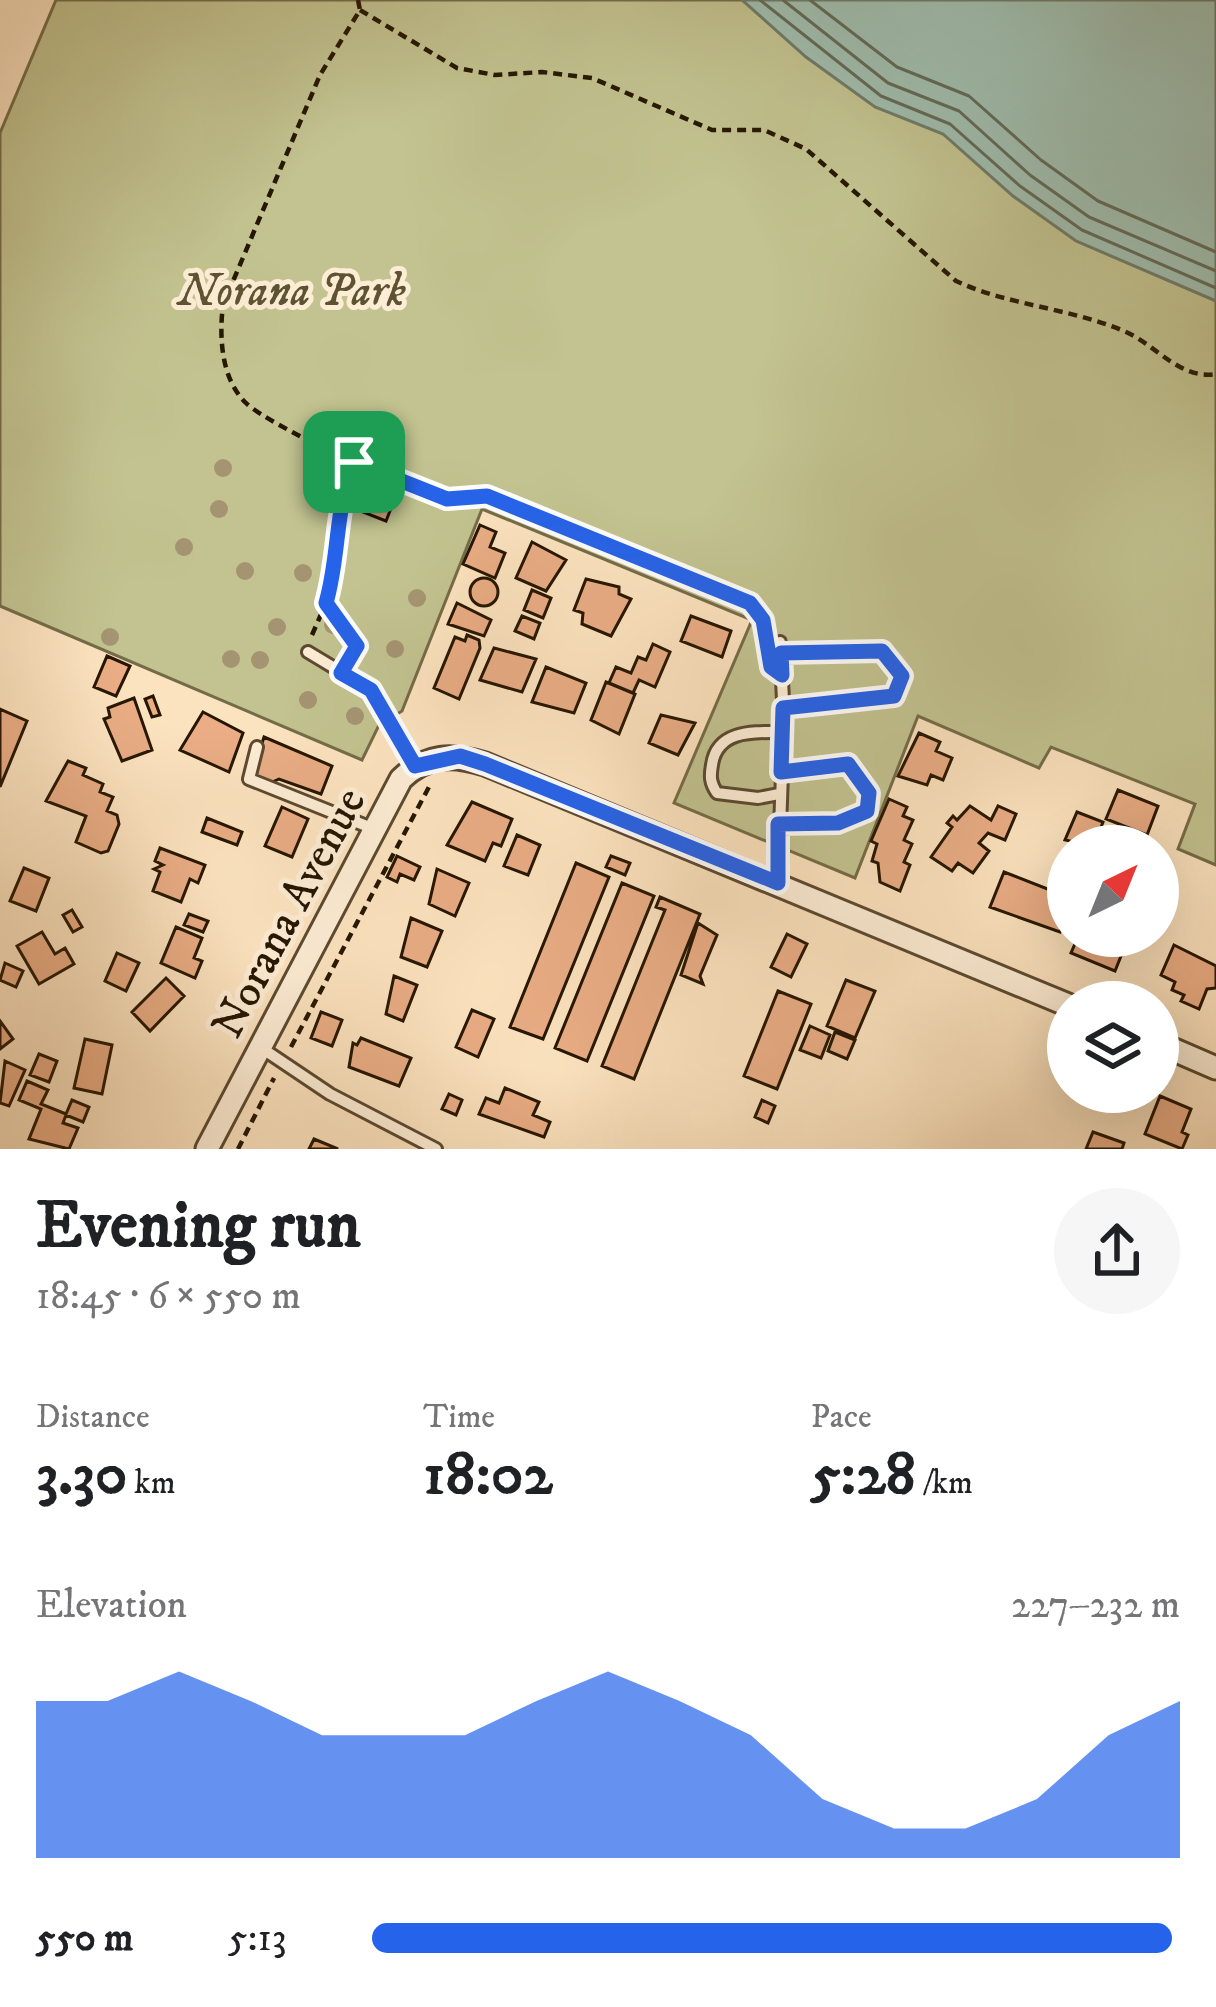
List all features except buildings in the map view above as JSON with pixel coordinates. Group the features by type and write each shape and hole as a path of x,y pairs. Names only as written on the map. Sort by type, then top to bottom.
{"street":[{"name":"Norana Avenue","path":"207,1149 374,829 424,772 460,756 1047,996"},
{"path":"1179,1052 1216,1068"}],"lane":[{"path":"778,883 781,647 882,651 902,676 889,699 783,708"},
{"path":"308,652 371,690 424,772"},
{"path":"779,794 758,798 717,793 711,784 712,764 722,743 736,734 783,732"},
{"path":"257,747 249,779 374,829"},
{"path":"778,824 838,823 867,811 869,803 869,793 848,764 781,772"},
{"path":"260,1047 330,1094 436,1149"}],"path":[{"path":"358,0 360,10 320,75 223,305 219,335 227,370 244,402 354,462 447,499 487,496 750,603 763,620 771,667 782,675"},
{"path":"360,10 457,68 495,76 542,72 592,78 712,130 783,135 806,149 956,281 981,293 1120,329 1185,370 1216,374"},
{"path":"308,652 337,565 333,546 338,504 354,462"},
{"path":"326,603 357,646 341,673"},
{"path":"238,1149 424,772"}],"green space":[{"name":"Norana Park","path":"56,0 1216,0 1216,865 1179,849 1195,804 1051,747 1039,768 918,716 855,878 674,803 752,620 482,509 402,711 379,725 362,760 0,606 0,133"}],"water":[{"path":"742,0 1216,0 1216,301 1076,241 1013,196 943,134 875,107 806,57"}],"route":[{"path":"354,462 447,499 487,496 750,603 763,620 771,667 782,675 781,653 882,651 902,676 901,686 889,699 783,708 781,772 848,764 869,793 867,811 838,823 778,824 778,883 485,764 460,756 415,766 371,690 341,673 357,646 326,603 337,565 333,546 338,504 354,462"}]}
